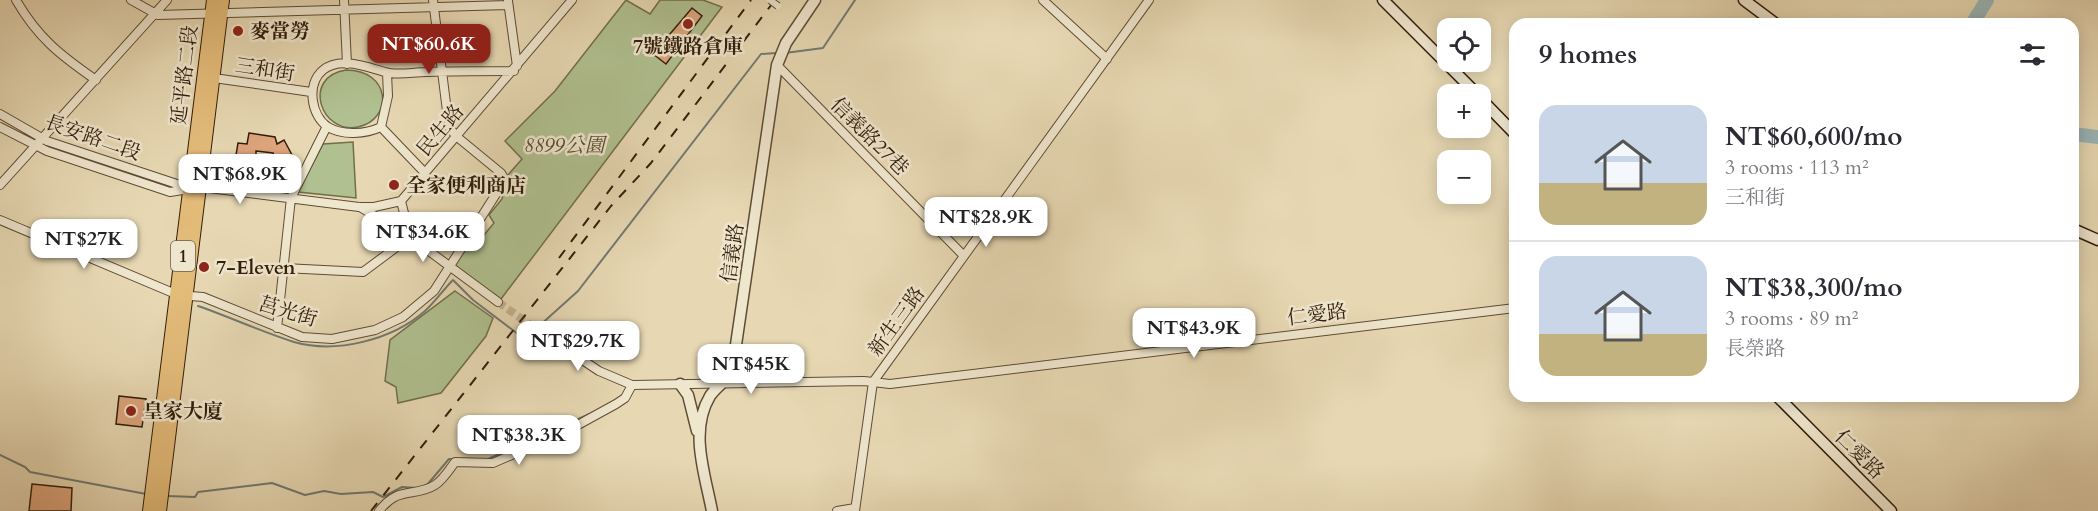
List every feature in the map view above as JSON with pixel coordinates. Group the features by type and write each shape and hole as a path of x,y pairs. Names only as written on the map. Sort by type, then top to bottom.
{"main road":[{"name":"延平路二段","path":"196,188 214,78 219,9 213,0"},
{"name":"延平路二段","path":"160,511 183,296 219,9"},
{"name":"延平路二段","path":"149,511 183,296"}],"street":[{"path":"16,0 43,40 57,54 96,80"},
{"path":"131,0 154,14 219,9 344,9 433,3 508,2 515,68 387,73 364,65 347,64 328,67 322,71 311,93 316,111 327,126 347,132 367,134 381,127"},
{"path":"0,185 167,0"},
{"path":"344,0 347,64"},
{"name":"民生路","path":"401,201 572,0"},
{"path":"771,0 778,6"},
{"name":"信義路","path":"712,511 699,438 706,403 711,394 725,382 732,372 777,65 786,43 815,0"},
{"path":"1043,0 1107,59"},
{"name":"新生三路","path":"855,510 873,382 1149,0"},
{"path":"1383,0 1467,84"},
{"path":"1744,0 1768,18"},
{"path":"433,3 449,127 456,136"},
{"name":"信義路27巷","path":"777,65 964,256"},
{"path":"381,127 388,96 387,73"},
{"name":"三和街","path":"214,78 311,93"},
{"path":"1491,109 1509,128"},
{"name":"長安路二段","path":"0,114 43,138 196,188"},
{"path":"277,328 291,198 327,126"},
{"name":"長安路二段","path":"0,127 36,146 170,192 196,188"},
{"path":"381,127 425,173"},
{"name":"莒光街","path":"0,220 183,296 203,297 302,337 332,339 375,330 403,317 423,302 444,278 505,180 501,173 456,136"},
{"path":"196,188 359,207 374,207 401,201 410,237"},
{"path":"359,207 410,237 498,302"},
{"path":"2079,232 2098,240"},
{"path":"284,268 363,272 410,237"},
{"name":"仁愛路","path":"632,385 725,382 890,384 1509,309"},
{"path":"379,511 386,502 402,492 426,489 437,484 455,462 493,463 565,432 625,398 632,385 599,371 539,331"},
{"path":"680,384 688,395 699,438"},
{"name":"仁愛路","path":"1783,402 1891,511"},
{"path":"837,511 855,510"}],"green space":[{"name":"8899公園","path":"626,0 650,14 660,0 703,0 722,7 501,299 453,265 473,237 479,241 494,223 489,215 502,199 508,175 522,159 505,141 555,91"},
{"path":"346,70 361,72 372,78 379,86 382,96 382,105 378,115 370,122 358,127 345,127 334,122 326,114 321,104 320,93 324,83 332,75"},
{"path":"353,142 356,198 298,192 323,144"},
{"path":"455,291 493,318 486,336 441,393 398,403 396,387 385,381 390,340"}],"building":[{"path":"692,8 702,16 666,64 653,54"},
{"path":"249,133 275,137 277,144 284,140 298,166 287,186 282,190 231,185 238,143 247,144","holes":["256,151 273,153 281,174 256,170"]},
{"name":"皇家大廈","path":"119,396 146,399 142,427 116,424"},
{"path":"32,484 72,488 71,511 29,511"}],"waterway":[{"path":"785,53 823,48 855,0"},
{"path":"1976,18 1987,0"},
{"path":"198,306 294,342 310,345 345,345 380,337 412,321 429,307 453,280 473,300 522,337 528,336 578,291 761,54 776,53"},
{"path":"2079,135 2098,137"},
{"path":"427,485 449,459 488,459 594,412"},
{"path":"0,455 25,467 30,472 146,494"},
{"path":"167,496 195,497 198,492 272,483 305,495 324,491 341,494 373,492 383,497 402,487 416,488"}],"tunnel":[{"path":"498,302 539,331"}],"railway":[{"path":"559,258 751,0"},
{"path":"371,511 611,206 651,163 775,0"}],"place":[{"name":"7號鐵路倉庫","path":"688,24"},
{"name":"麥當勞","path":"238,31"},
{"name":"全家便利商店","path":"394,185"},
{"name":"7-Eleven","path":"204,267"},
{"name":"皇家大廈","path":"131,411"}]}
